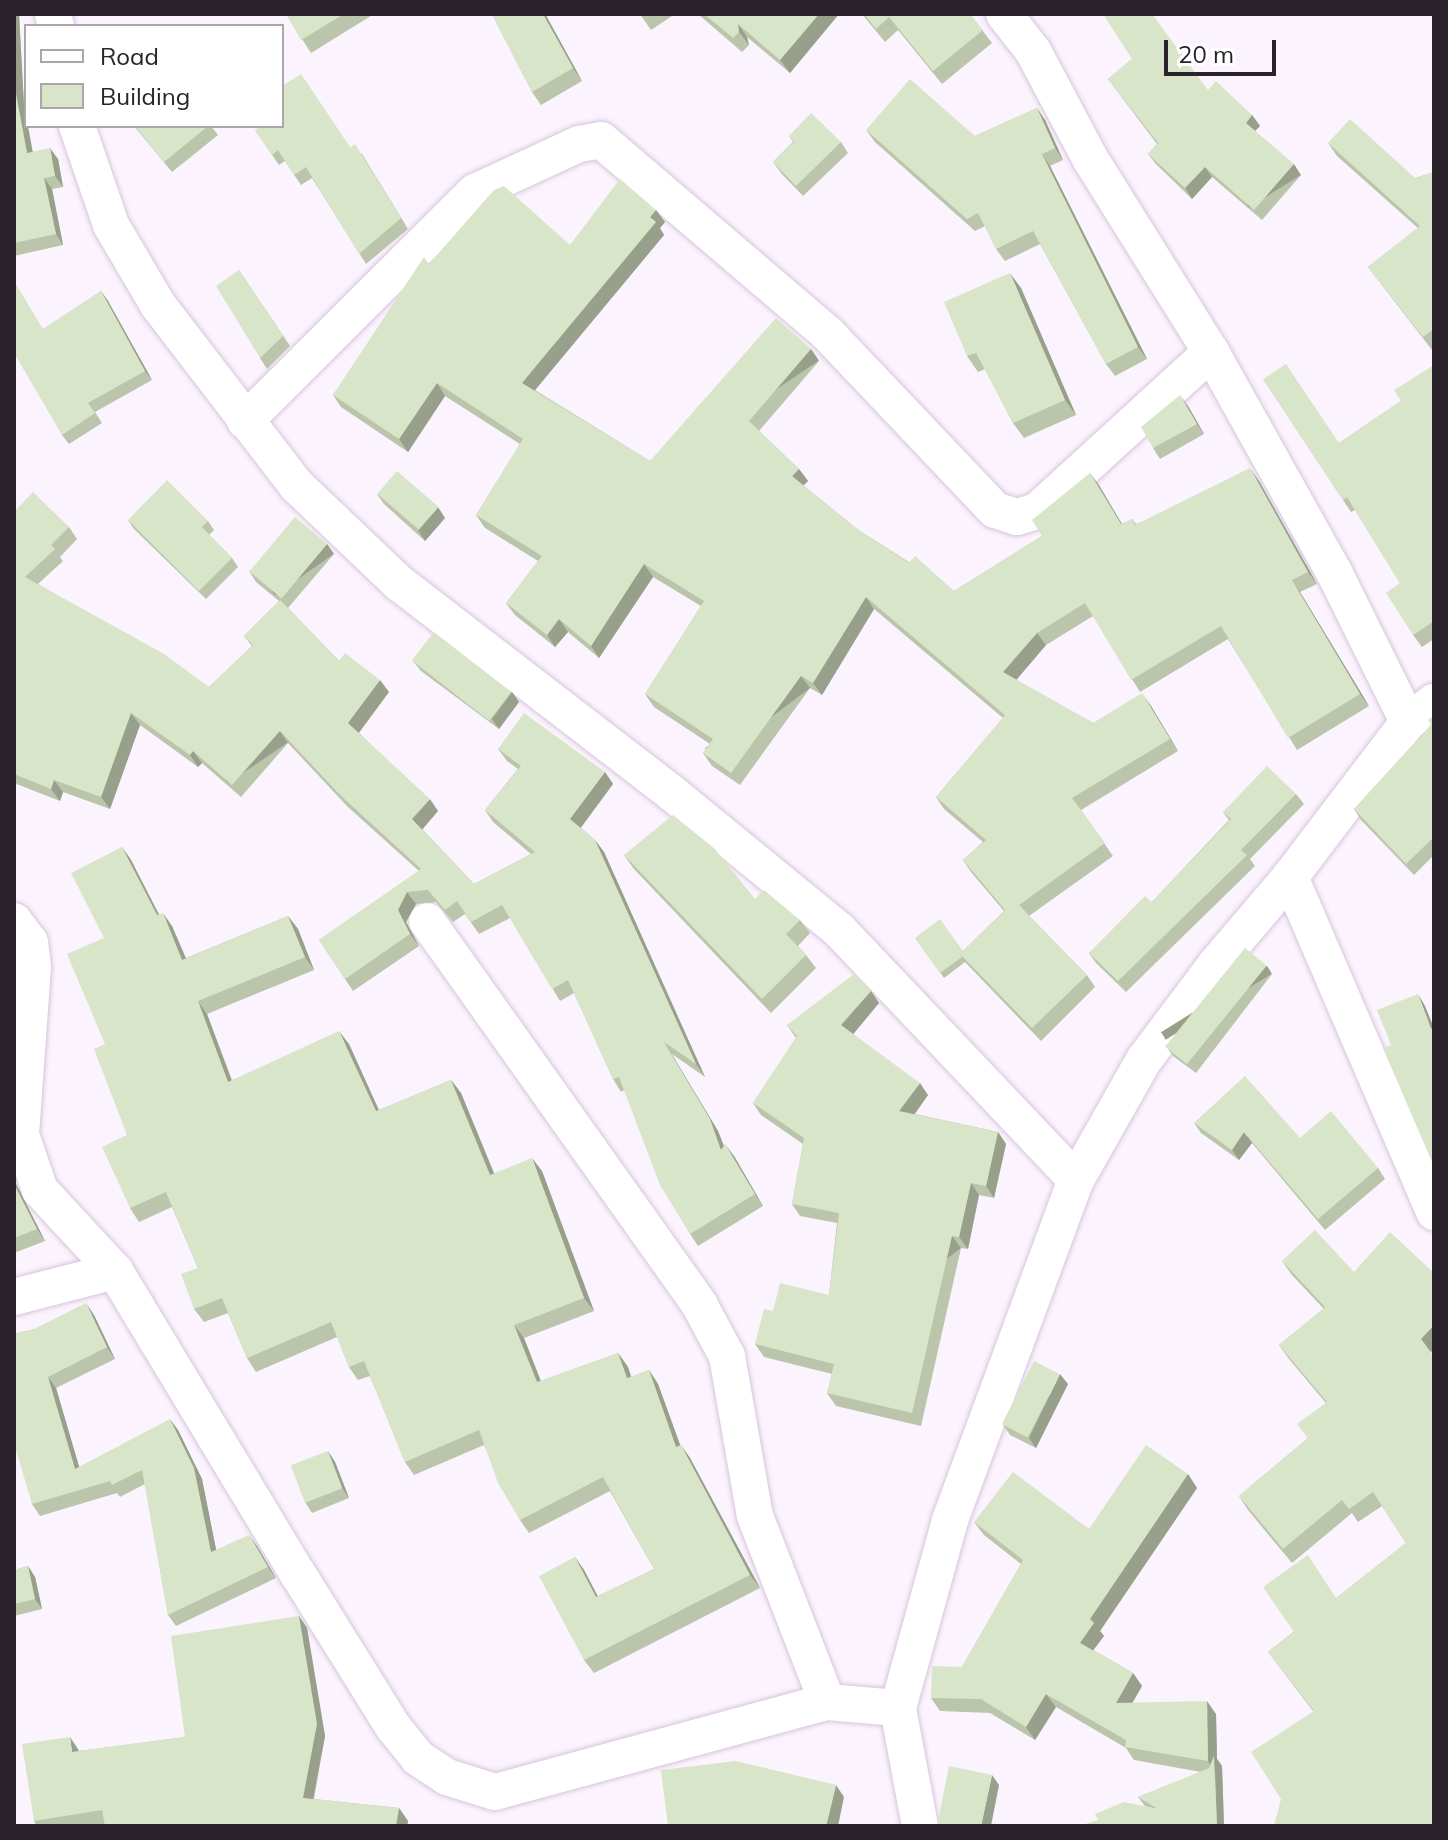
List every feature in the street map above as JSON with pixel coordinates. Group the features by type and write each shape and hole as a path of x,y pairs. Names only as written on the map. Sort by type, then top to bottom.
{"street":[{"path":"920,1826 898,1708 950,1520 1076,1180 1144,1060 1216,964 1290,877 1421,712 1334,572 1211,352 1091,160 1033,51 1004,14"},
{"path":"78,128 111,225 158,305 297,486 399,583 673,794 839,930 1076,1180"},
{"path":"245,421 475,192 579,144 601,140 827,333 995,510 1017,517 1037,511 1211,352"},
{"path":"1290,877 1434,1212"},
{"path":"14,921 30,942 33,967 21,1135 29,1166 40,1190 115,1271 394,1728 418,1758 447,1777 495,1792 827,1702 898,1708"},
{"path":"427,921 699,1304 727,1356 755,1516 827,1702"},
{"path":"14,1297 115,1271"}],"building":[{"path":"286,14 344,14 301,40"},
{"path":"492,14 543,14 573,68 532,92"},
{"path":"704,14 819,14 780,60 738,24 739,32 733,38"},
{"path":"864,14 970,14 983,30 933,71 889,17 876,29"},
{"path":"1103,14 1152,14 1208,90 1216,81 1252,115 1246,123 1294,164 1254,210 1205,167 1185,188 1148,154 1158,143 1108,79 1132,59"},
{"path":"14,54 16,94 27,153 50,148 55,176 44,178 56,234 14,243"},
{"path":"301,74 350,147 355,144 401,218 359,254 306,167 294,175 278,150 272,155 255,130 284,128 284,85"},
{"path":"910,79 975,136 1037,108 1055,148 1042,154 1138,347 1106,364 1033,231 996,249 978,213 967,219 866,130"},
{"path":"811,113 841,142 796,186 773,162 794,142 789,136"},
{"path":"1350,119 1415,178 1434,172 1434,329 1423,337 1368,267 1420,226 1328,143"},
{"path":"137,128 206,128 164,162"},
{"path":"620,179 656,210 650,217 656,222 522,383 650,461 776,318 811,349 749,421 799,469 792,476 857,529 909,563 915,556 954,591 1042,536 1032,520 1090,473 1121,524 1132,519 1135,525 1250,468 1308,572 1292,580 1360,694 1288,738 1221,626 1131,680 1085,603 1037,633 1003,672 1093,723 1142,693 1170,739 1072,798 1105,843 1019,905 1087,975 1032,1028 960,954 1005,910 963,860 986,840 936,797 1005,715 866,597 813,683 801,676 731,773 703,753 713,739 645,694 704,601 644,564 591,646 559,619 547,635 506,603 542,556 476,515 523,439 437,383 399,439 333,395 424,257 429,264 494,190 504,186 570,245"},
{"path":"239,270 283,336 260,358 216,286"},
{"path":"1010,273 1065,400 1013,423 976,353 967,356 944,302"},
{"path":"14,281 43,329 101,291 145,371 88,403 95,413 62,435 14,353"},
{"path":"1286,364 1339,443 1401,401 1394,390 1434,365 1434,621 1413,635 1386,593 1400,583 1347,497 1343,500 1263,379"},
{"path":"1180,395 1197,424 1153,448 1141,427"},
{"path":"397,471 439,507 419,530 377,494"},
{"path":"167,480 208,521 202,527 232,558 199,591 128,520"},
{"path":"33,492 69,527 51,545 55,549 25,577 164,654 209,687 253,645 244,636 280,600 339,661 345,653 380,680 348,723 430,799 412,819 474,884 535,852 485,810 521,766 498,749 524,713 605,772 570,819 595,840 696,1064 664,1042 710,1119 721,1150 725,1144 755,1194 690,1234 660,1185 619,1077 613,1079 568,980 552,989 502,905 471,922 457,901 445,910 428,890 407,892 398,910 410,934 345,979 319,940 421,869 340,795 280,731 232,785 193,751 190,755 131,713 101,797 54,780 51,789 14,774 14,512"},
{"path":"295,517 327,544 282,598 249,571"},
{"path":"434,632 511,692 489,721 412,660"},
{"path":"1434,715 1434,837 1406,864 1354,809 1431,725 1428,720"},
{"path":"1267,766 1296,794 1241,850 1247,855 1118,981 1089,953 1145,896 1152,902 1231,819 1223,812"},
{"path":"673,815 715,849 755,899 764,890 800,920 786,934 806,955 762,999 624,855"},
{"path":"122,847 157,915 163,913 182,960 288,916 305,957 198,1001 228,1082 339,1031 376,1111 451,1080 490,1175 532,1158 584,1298 514,1325 537,1382 618,1353 627,1378 649,1370 676,1447 681,1445 750,1575 584,1660 539,1576 575,1557 596,1597 654,1569 603,1477 520,1520 498,1483 479,1430 405,1462 364,1361 349,1367 331,1322 247,1358 222,1298 194,1309 181,1274 198,1268 166,1192 130,1208 102,1147 127,1135 94,1049 105,1044 67,954 104,938 71,873"},
{"path":"940,919 963,951 960,954 962,957 940,973 915,938"},
{"path":"1245,948 1267,966 1187,1064 1165,1047"},
{"path":"854,974 871,991 841,1025 920,1083 899,1111 998,1132 986,1186 971,1183 959,1237 952,1236 912,1413 827,1393 834,1364 755,1344 764,1309 773,1311 780,1283 829,1295 839,1213 792,1204 804,1138 753,1103 797,1036 787,1025"},
{"path":"1418,994 1431,1029 1434,1028 1434,1166 1383,1048 1391,1045 1377,1010"},
{"path":"1245,1076 1300,1138 1331,1111 1378,1168 1318,1219 1244,1132 1232,1150 1194,1123"},
{"path":"14,1184 37,1229 14,1238"},
{"path":"1315,1230 1354,1272 1390,1232 1434,1273 1434,1325 1421,1339 1434,1357 1434,1826 1274,1826 1281,1799 1251,1752 1314,1711 1268,1652 1294,1632 1263,1587 1308,1555 1336,1598 1406,1543 1373,1492 1349,1509 1342,1500 1283,1549 1239,1496 1308,1438 1297,1424 1327,1402 1279,1345 1325,1307 1282,1261"},
{"path":"86,1303 107,1347 48,1377 75,1469 170,1419 194,1468 211,1552 249,1535 268,1567 168,1615 142,1470 112,1485 110,1481 32,1504 14,1443 14,1334 32,1330"},
{"path":"1034,1361 1060,1374 1028,1437 1002,1424"},
{"path":"1146,1445 1188,1474 1090,1619 1094,1623 1080,1643 1133,1673 1116,1703 1207,1701 1208,1761 1125,1747 1126,1740 1046,1694 1026,1727 981,1699 931,1698 932,1666 962,1667 1023,1560 974,1522 1013,1472 1089,1529"},
{"path":"328,1451 342,1488 305,1503 291,1465"},
{"path":"28,1566 35,1599 14,1604 14,1570"},
{"path":"299,1616 317,1724 303,1798 399,1808 396,1826 105,1826 102,1810 34,1821 22,1744 70,1737 72,1752 185,1737 171,1636"},
{"path":"1214,1756 1217,1826 1079,1826 1098,1820 1095,1814 1124,1802 1158,1809 1138,1797 1209,1768"},
{"path":"736,1761 836,1785 826,1826 668,1826 661,1770"},
{"path":"949,1766 992,1775 981,1826 937,1826"}]}
